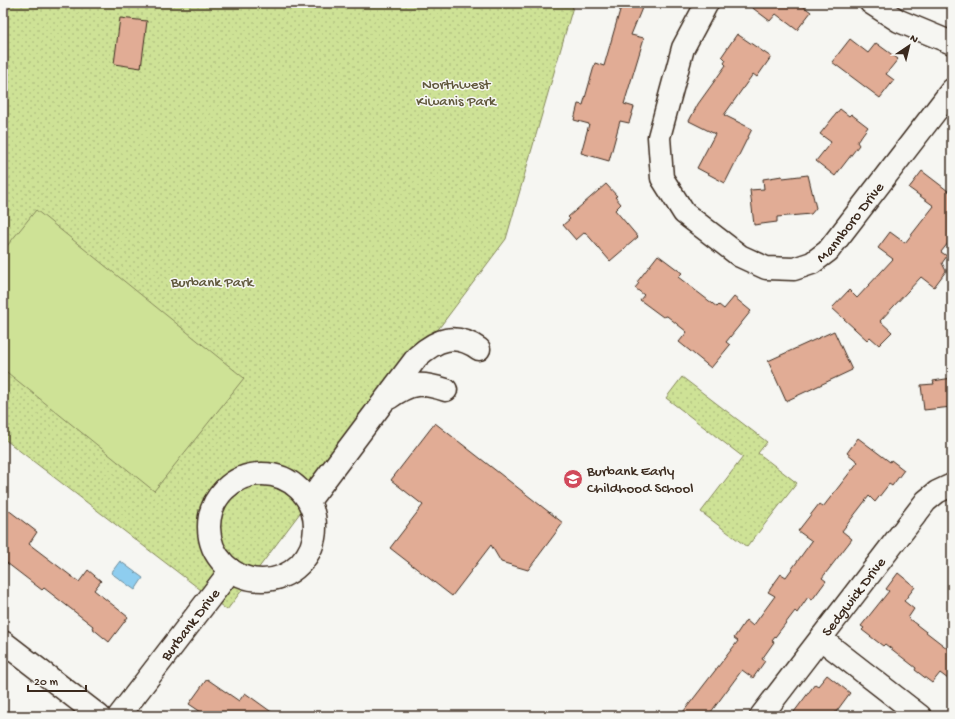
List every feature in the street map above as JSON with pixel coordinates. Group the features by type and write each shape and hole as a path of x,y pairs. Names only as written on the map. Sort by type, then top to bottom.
{"street":[{"name":"Mannboro Drive","path":"707,3 683,48 659,136 662,178 684,213 740,256 766,268 794,269 812,263 828,251 952,90"},
{"path":"870,3 899,21 952,43"},
{"path":"309,501 417,357 429,346 445,340 455,339 471,343 479,349"},
{"path":"379,407 401,390 412,386 422,385 446,390"},
{"path":"255,474 280,476 292,482 302,490 309,501 314,514 316,528 314,543 308,556 298,567 286,575 272,579 258,580 244,577 231,570 215,551 210,539 210,514 222,491 243,477 255,474"},
{"name":"Sedgwick Drive","path":"761,716 926,501 937,492 952,485"},
{"name":"Burbank Drive","path":"119,716 231,570"},
{"path":"821,639 920,716"},
{"path":"3,642 99,716"}],"green space":[{"name":"Burbank Park","path":"3,3 574,3 506,239 227,610 3,438"},
{"path":"36,210 244,378 154,491 3,369 3,251"},
{"path":"682,377 767,442 758,453 797,483 747,547 701,512 743,457 666,398"}],"water":[{"path":"120,561 143,578 135,590 111,573"}],"building":[{"path":"622,3 644,3 631,35 644,38 624,104 634,107 629,123 620,121 609,161 581,153 589,124 574,120 578,104 583,105 595,63 604,66"},
{"path":"746,3 799,3 811,12 797,30 776,14 770,21"},
{"path":"120,18 147,21 141,68 114,64"},
{"path":"737,34 771,57 757,77 753,74 724,115 752,129 725,183 697,168 715,134 689,121 698,104 726,65 724,63 726,60 722,56"},
{"path":"850,39 868,53 876,43 898,59 886,74 894,80 880,98 832,62"},
{"path":"840,109 849,116 851,114 868,127 857,142 859,145 835,176 816,161 831,142 820,134"},
{"path":"922,171 952,194 952,238 941,252 947,256 942,263 946,271 934,287 921,277 880,321 892,332 879,345 870,337 867,340 832,308 849,290 857,298 893,259 878,248 890,232 905,243 934,206 909,188"},
{"path":"808,175 816,208 811,214 777,217 777,222 754,225 750,190 764,189 763,179 782,176 783,178"},
{"path":"606,184 617,196 615,197 621,204 615,210 638,237 610,261 585,232 576,240 563,225 570,219 568,217"},
{"path":"658,255 682,273 678,277 717,307 719,305 724,309 734,297 751,311 726,342 730,345 711,368 679,342 687,332 667,316 663,317 640,300 644,295 635,288 639,283 637,282"},
{"path":"834,331 852,370 786,401 768,361"},
{"path":"952,378 952,407 924,410 921,385 934,384 933,381"},
{"name":"Burbank Early Childhood School","path":"435,423 563,523 528,570 501,562 491,545 452,596 390,548 423,505 391,480"},
{"path":"858,438 890,462 891,460 904,470 892,486 889,484 875,502 869,496 842,531 852,539 822,578 826,581 812,600 808,597 797,613 795,611 772,641 774,642 762,659 765,661 753,678 742,670 708,716 680,716 738,641 734,638 746,620 753,626 775,596 768,592 781,574 786,577 812,541 798,531 819,504 823,507 858,462 847,453"},
{"path":"3,506 37,532 29,544 79,582 88,570 101,581 94,590 128,617 109,642 92,628 93,626 44,588 42,590 3,560"},
{"path":"898,573 915,587 904,601 914,609 908,618 952,652 952,682 940,673 932,683 915,670 916,668 885,644 883,646 862,630 864,628 861,626 889,591 886,589"},
{"path":"827,675 850,693 833,716 791,716 815,684 818,686"},
{"path":"207,679 239,701 245,693 277,716 207,716 189,704"}],"place":[{"name":"Burbank Early Childhood School","path":"573,479"}],"park label":[{"name":"Northwest Kiwanis Park","path":"456,92"}]}
